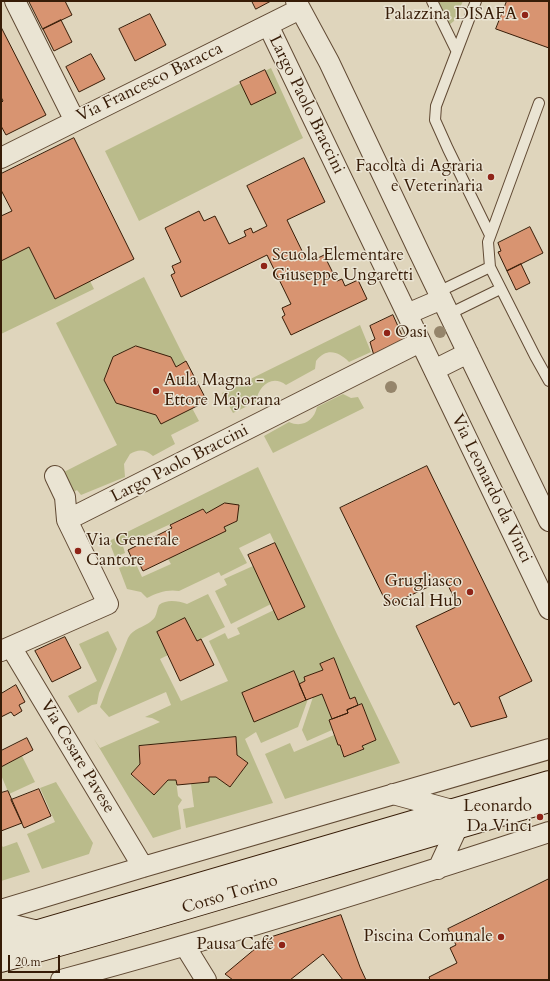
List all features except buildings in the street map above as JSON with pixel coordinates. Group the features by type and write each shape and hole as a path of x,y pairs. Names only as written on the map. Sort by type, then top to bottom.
{"street":[{"path":"15,1 75,121"},
{"path":"298,5 329,62 549,521"},
{"name":"Via Francesco Baracca","path":"1,158 268,25 298,5"},
{"name":"Largo Paolo Braccini","path":"268,25 434,370"},
{"path":"407,314 443,302"},
{"name":"Largo Paolo Braccini","path":"67,520 420,342"},
{"path":"434,370 468,353"},
{"name":"Via Leonardo da Vinci","path":"434,370 549,609"},
{"path":"6,649 108,604 67,520 65,497 55,476"},
{"name":"Via Cesare Pavese","path":"6,649 143,867"},
{"path":"1,910 143,867 549,749"},
{"name":"Corso Torino","path":"1,961 69,943 455,818 549,782"},
{"path":"393,794 455,818 438,869"},
{"name":"Corso Torino","path":"1,942 455,818 549,801"},
{"name":"Corso Torino","path":"61,980 185,946 438,869 549,832"},
{"name":"Corso Torino","path":"1,922 38,931"},
{"path":"185,946 206,980"}],"lane":[{"path":"432,1 456,50"},
{"path":"476,1 456,50 436,106 436,120 448,149 490,235"},
{"path":"539,103 488,242 490,267 534,356 549,381"},
{"path":"443,302 490,267"},
{"path":"443,302 500,289"}],"green space":[{"path":"435,1 463,1 454,21 448,26"},
{"path":"271,68 303,138 139,221 105,151"},
{"path":"29,247 55,299 90,281 94,289 1,334 1,261"},
{"path":"144,277 186,361 176,367 171,357 135,346 113,357 104,380 116,403 156,415 161,424 192,408 199,421 171,435 175,444 153,456 142,450 130,454 124,464 125,477 81,495 77,490 72,493 62,473 117,445 56,323"},
{"path":"360,325 371,352 349,362 333,352 324,354 316,361 315,369 286,385 276,381 266,383 257,396 256,402 233,413 222,393"},
{"path":"343,394 351,398 358,397 364,408 273,453 264,436 289,422 294,424 303,424 307,422 313,416 317,407"},
{"path":"258,467 400,763 285,799 265,754 290,743 294,752 334,735 345,757 363,750 362,746 376,740 362,704 358,705 355,697 350,699 334,658 320,664 323,670 304,677 305,681 299,684 294,671 254,722 308,699 298,727 261,743 256,732 245,739 273,803 186,828 183,809 194,807 191,784 209,782 209,777 216,777 230,787 248,763 237,755 236,737 138,746 140,764 131,775 154,795 168,780 176,780 178,796 182,800 178,806 181,829 153,838 94,739 100,748 160,722 152,718 145,717 171,705 166,692 109,717 100,707 128,638 134,631 152,621 159,605 162,603 173,601 187,604 208,594 225,627 197,641 185,618 157,632 168,655 160,659 181,701 228,681 209,641 225,633 228,639 240,634 237,628 274,610 279,620 305,607 270,533 239,548 247,563 221,576 219,572 179,591 162,592 147,598 141,592 127,589 119,568 135,562 142,577 171,564 168,559 226,531 224,527 237,521 239,505 226,505 206,513 203,509 123,546 125,553 115,557 109,541"},
{"path":"253,566 271,604 231,624 215,591 227,585 224,579"},
{"path":"108,631 117,649 99,693 97,704 92,705 78,713 68,696 97,681 79,644"},
{"path":"322,694 332,719 329,720 332,730 307,741 302,730 313,697"},
{"path":"22,756 35,782 9,794 1,775 1,767"},
{"path":"56,782 93,843 89,854 42,869 27,834 55,822 40,788"},
{"path":"17,842 30,872 1,881 1,845 3,847"}],"place":[{"name":"Palazzina DISAFA","path":"525,15"},
{"name":"Facoltà di Agraria e Veterinaria","path":"491,177"},
{"name":"Scuola Elementare Giuseppe Ungaretti","path":"264,266"},
{"name":"Oasi","path":"387,333"},
{"name":"Aula Magna - Ettore Majorana","path":"156,391"},
{"name":"Via Generale Cantore","path":"78,551"},
{"name":"Grugliasco Social Hub","path":"470,592"},
{"name":"Leonardo Da Vinci","path":"540,817"},
{"name":"Piscina Comunale","path":"501,937"},
{"name":"Pausa Café","path":"282,945"}]}
